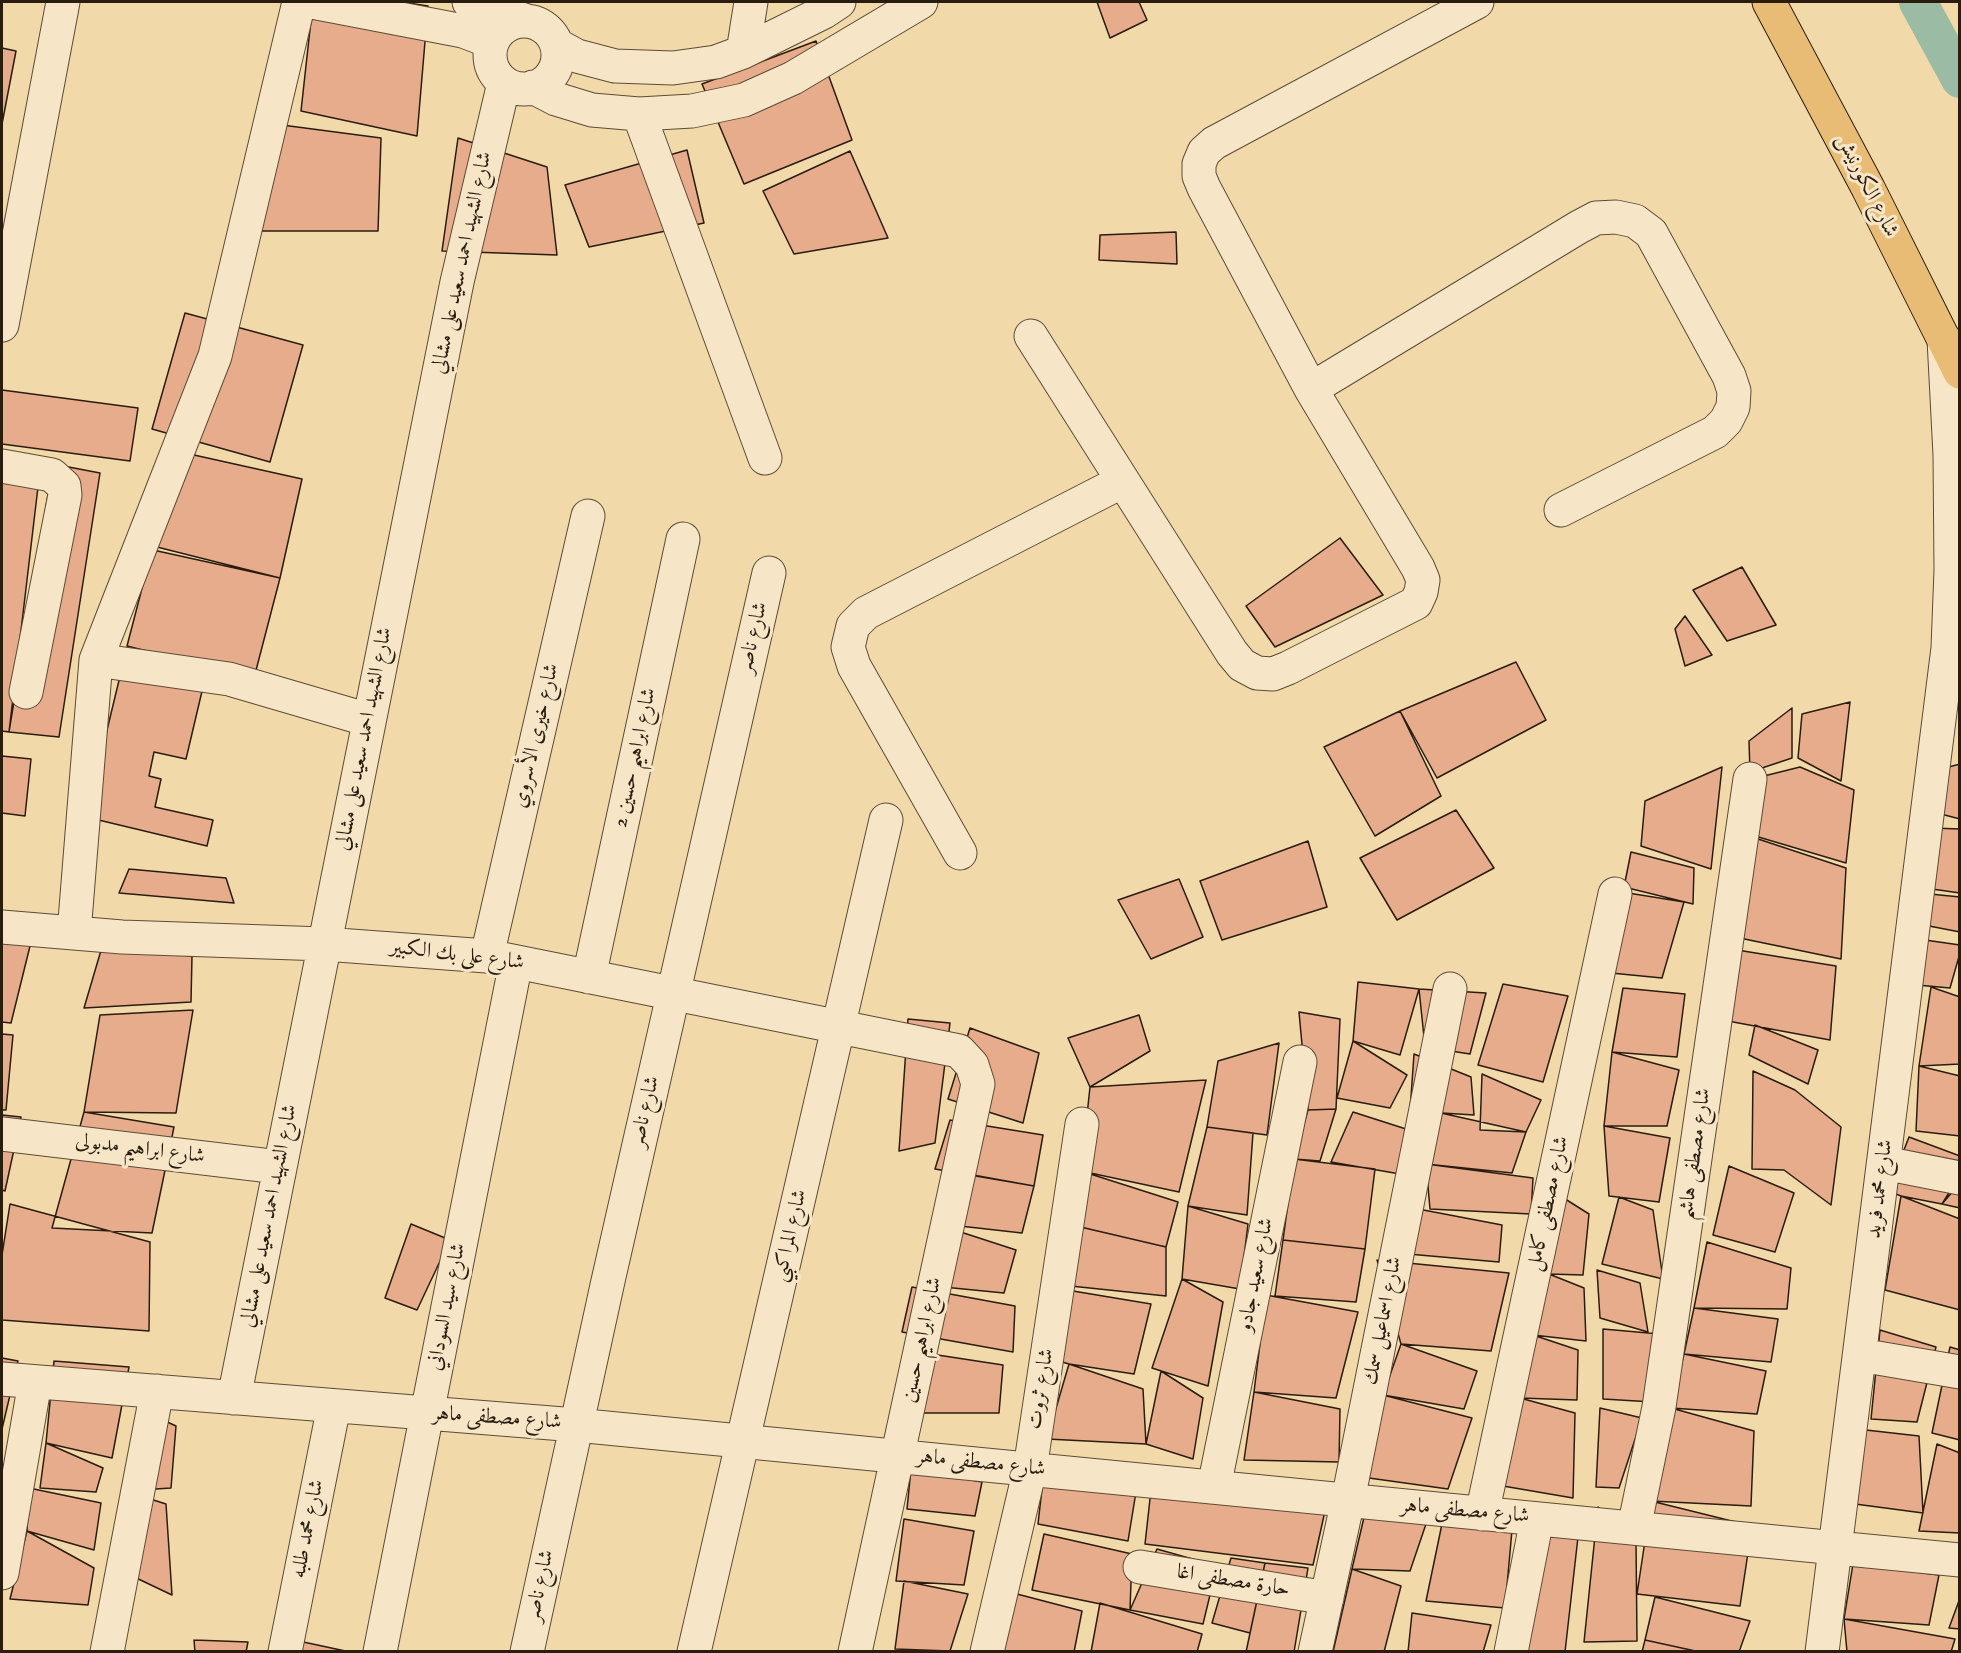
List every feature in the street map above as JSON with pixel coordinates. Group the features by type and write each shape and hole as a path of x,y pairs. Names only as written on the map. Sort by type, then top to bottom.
{"main road":[{"name":"شارع الكورنيش","path":"1769,2 1868,188 1959,372"}],"street":[{"path":"2,325 63,2"},
{"path":"74,933 96,660 215,356 299,2"},
{"path":"312,2 469,33 492,42"},
{"path":"469,2 545,24 577,56 599,63 630,67 673,68 716,62 743,52 824,12 839,2"},
{"path":"743,52 751,2"},
{"path":"545,24 517,21 498,33 492,42 490,53 491,64 496,75 556,99 592,110 639,114 692,111 744,100 793,78 921,2"},
{"path":"1031,336 1232,653 1242,665 1257,673 1273,674 1416,603 1423,580 1418,568 1311,388 1204,188 1199,176 1198,164 1204,152 1214,143 1477,2"},
{"path":"519,85 545,81 554,71 558,58 545,24"},
{"name":"شارع الشهيد احمد سعيد على مشالي","path":"234,1398 457,282 519,85"},
{"path":"639,114 765,458"},
{"path":"1311,388 1578,227 1596,218 1616,217 1635,221 1651,232 1729,376 1734,391 1733,407 1726,421 1715,432 1561,510"},
{"name":"شارع محمد فريد","path":"1822,1652 1948,648 1951,570 1950,454 1944,339"},
{"path":"2,466 52,475 64,486 65,495 26,692"},
{"path":"960,853 854,666 849,647 853,626 867,613 1123,481"},
{"name":"شارع خيرى الأسروي","path":"502,959 588,516"},
{"name":"شارع ابراهيم حسين 2","path":"589,977 683,539"},
{"name":"شارع ناصر","path":"527,1652 576,1425 769,573"},
{"path":"96,660 229,679 369,720"},
{"name":"شارع محمد فريد","path":"1940,726 1959,666"},
{"name":"شارع مصطفى هاشم","path":"1634,1528 1659,1407 1750,778"},
{"name":"شارع المراكبي","path":"694,1652 886,820"},
{"name":"شارع مصطفى كامل","path":"1482,1514 1616,894"},
{"name":"شارع على بك الكبير","path":"2,927 225,942 324,944 502,959 942,1047"},
{"name":"شارع سيد السوداني","path":"380,1652 427,1413 502,959"},
{"name":"شارع اسماعيل سمك","path":"1316,1652 1450,989"},
{"name":"شارع ابراهيم حسين","path":"855,1652 978,1084 972,1065 959,1051 942,1047"},
{"name":"شارع سعيد جادو","path":"1214,1487 1300,1062"},
{"name":"شارع ثروت","path":"987,1652 1030,1469 1082,1124"},
{"name":"شارع ابراهيم مدبولى","path":"2,1134 279,1167"},
{"path":"1884,1163 1959,1178"},
{"path":"1860,1355 1959,1371"},
{"name":"شارع مصطفى ماهر","path":"2,1379 576,1425 1959,1560"},
{"path":"2,1573 36,1382"},
{"path":"107,1652 157,1391"},
{"name":"شارع محمد طلبه","path":"285,1652 334,1406"},
{"path":"1511,1652 1538,1519"},
{"name":"حارة مصطفى اغا","path":"1140,1567 1327,1598"}],"building":[{"path":"313,2 402,2 428,6 417,136 301,111"},
{"path":"1097,2 1139,2 1147,20 1110,38"},
{"path":"816,41 852,140 744,184 702,84"},
{"path":"2,48 16,51 2,124"},
{"path":"282,125 381,138 378,231 258,231"},
{"path":"458,138 547,167 557,255 442,251"},
{"path":"687,150 704,223 589,247 565,185"},
{"path":"850,151 888,238 794,254 763,191"},
{"path":"1176,232 1177,264 1099,260 1100,235"},
{"path":"185,313 303,345 270,462 152,429"},
{"path":"2,390 138,408 130,461 2,444"},
{"path":"176,451 302,479 280,578 153,550"},
{"path":"53,464 100,473 59,737 9,732"},
{"path":"2,480 38,487 9,732 2,731"},
{"path":"1340,538 1383,595 1275,647 1246,606"},
{"path":"153,546 280,578 254,678 127,646"},
{"path":"1742,567 1776,625 1727,641 1693,590"},
{"path":"1685,616 1712,655 1685,666 1675,629"},
{"path":"1516,662 1546,720 1437,778 1400,711"},
{"path":"122,668 203,687 186,759 154,752 149,776 161,779 155,807 213,820 207,846 86,817"},
{"path":"1850,702 1841,781 1798,758 1802,714"},
{"path":"1792,708 1792,758 1750,772 1749,741"},
{"path":"1400,711 1441,796 1375,836 1324,747"},
{"path":"2,756 31,759 25,816 2,813"},
{"path":"1960,764 1960,819 1937,813 1941,769"},
{"path":"1722,767 1711,869 1641,846 1645,801"},
{"path":"1800,767 1854,790 1846,863 1745,833 1760,777"},
{"path":"1456,810 1494,868 1397,920 1360,858"},
{"path":"1932,828 1960,829 1960,893 1932,889"},
{"path":"1746,835 1846,868 1841,959 1730,936"},
{"path":"1308,841 1327,907 1222,940 1200,881"},
{"path":"1631,852 1694,868 1693,904 1624,887"},
{"path":"129,869 226,878 234,903 119,893"},
{"path":"1179,879 1203,937 1151,959 1118,900"},
{"path":"1622,892 1684,902 1662,978 1611,973"},
{"path":"1930,894 1960,897 1960,932 1924,925"},
{"path":"2,940 31,942 11,1023 2,1022"},
{"path":"1925,940 1960,945 1960,953 1950,988 1917,985"},
{"path":"102,947 192,956 191,1002 84,1008"},
{"path":"1731,949 1836,966 1830,1040 1717,1019"},
{"path":"1358,982 1419,989 1400,1055 1353,1041"},
{"path":"1503,984 1568,996 1543,1082 1478,1065"},
{"path":"1931,987 1960,997 1960,1064 1919,1066"},
{"path":"1623,988 1685,994 1677,1057 1612,1052"},
{"path":"1419,989 1486,993 1470,1054 1425,1047"},
{"path":"193,1010 176,1113 84,1112 100,1015"},
{"path":"1299,1012 1340,1019 1336,1109 1308,1110"},
{"path":"1139,1015 1150,1051 1090,1087 1068,1038"},
{"path":"908,1019 950,1023 935,1143 899,1151"},
{"path":"1755,1025 1818,1050 1808,1084 1749,1055"},
{"path":"970,1028 1039,1053 1023,1123 948,1099"},
{"path":"2,1034 13,1035 6,1110 2,1110"},
{"path":"1353,1041 1407,1075 1390,1108 1337,1098"},
{"path":"1279,1043 1267,1135 1207,1127 1218,1061"},
{"path":"1612,1052 1679,1070 1667,1126 1604,1126"},
{"path":"1414,1054 1471,1077 1474,1115 1410,1111"},
{"path":"1919,1066 1960,1076 1960,1136 1916,1131"},
{"path":"1753,1071 1795,1090 1841,1127 1831,1205 1784,1170 1752,1169"},
{"path":"1482,1074 1541,1100 1526,1132 1480,1130"},
{"path":"1206,1080 1179,1192 1081,1171 1090,1087"},
{"path":"1336,1109 1320,1161 1294,1159 1308,1110"},
{"path":"84,1112 174,1127 152,1233 52,1228"},
{"path":"1353,1112 1406,1129 1400,1174 1331,1162"},
{"path":"1441,1113 1526,1132 1512,1173 1426,1164"},
{"path":"2,1115 21,1117 5,1191 2,1190"},
{"path":"950,1120 1043,1135 1034,1186 935,1169"},
{"path":"1604,1126 1670,1138 1659,1202 1609,1196"},
{"path":"1207,1127 1253,1133 1247,1215 1188,1206"},
{"path":"1909,1137 1960,1156 1960,1175 1942,1204 1901,1196 1888,1191"},
{"path":"1294,1159 1375,1169 1365,1249 1283,1240"},
{"path":"1426,1164 1533,1178 1531,1214 1430,1209"},
{"path":"1729,1166 1794,1193 1775,1252 1713,1235"},
{"path":"951,1171 1034,1186 1022,1233 933,1223"},
{"path":"1081,1171 1178,1202 1166,1247 1072,1225"},
{"path":"1960,1183 1960,1208 1942,1204"},
{"path":"1901,1196 1960,1219 1960,1310 1885,1290"},
{"path":"1562,1197 1589,1214 1583,1275 1549,1274"},
{"path":"1619,1197 1653,1210 1663,1279 1602,1264"},
{"path":"10,1204 150,1242 149,1331 2,1320 2,1255"},
{"path":"1188,1206 1248,1224 1240,1289 1182,1279"},
{"path":"1413,1208 1502,1225 1499,1262 1408,1254"},
{"path":"933,1223 1016,1250 1004,1293 923,1285"},
{"path":"411,1224 450,1240 417,1310 385,1298"},
{"path":"1072,1225 1166,1247 1166,1296 1061,1285"},
{"path":"1283,1240 1365,1249 1356,1302 1275,1296"},
{"path":"1707,1242 1791,1268 1787,1309 1694,1308"},
{"path":"1377,1260 1509,1273 1491,1351 1401,1344"},
{"path":"1597,1270 1640,1283 1648,1332 1600,1318"},
{"path":"1549,1274 1584,1288 1586,1341 1533,1335"},
{"path":"1182,1279 1223,1302 1208,1386 1152,1368"},
{"path":"912,1287 1015,1306 1013,1352 902,1332"},
{"path":"1061,1289 1151,1304 1134,1374 1069,1364 1052,1359"},
{"path":"1266,1295 1358,1312 1336,1398 1254,1392"},
{"path":"1694,1308 1778,1319 1771,1362 1684,1354"},
{"path":"1603,1329 1660,1334 1653,1402 1603,1399"},
{"path":"1880,1330 1936,1347 1917,1422 1871,1419"},
{"path":"1533,1335 1578,1350 1577,1400 1520,1398"},
{"path":"1401,1344 1477,1371 1464,1409 1383,1395"},
{"path":"1950,1347 1960,1350 1960,1440 1932,1433"},
{"path":"931,1354 1003,1365 999,1413 922,1413"},
{"path":"1684,1354 1766,1371 1757,1414 1671,1408"},
{"path":"2,1358 18,1361 2,1429"},
{"path":"54,1361 129,1367 112,1458 46,1443"},
{"path":"1069,1364 1143,1389 1146,1444 1047,1439"},
{"path":"1161,1371 1203,1398 1193,1459 1146,1444"},
{"path":"1254,1392 1340,1409 1339,1462 1244,1460"},
{"path":"1383,1395 1472,1418 1448,1489 1369,1478"},
{"path":"1520,1398 1575,1413 1573,1498 1503,1486"},
{"path":"1600,1408 1642,1418 1619,1488 1596,1487"},
{"path":"1671,1408 1754,1431 1751,1506 1651,1501"},
{"path":"141,1410 176,1426 171,1488 125,1491"},
{"path":"1866,1430 1919,1436 1923,1513 1855,1504"},
{"path":"46,1443 103,1468 96,1492 40,1488"},
{"path":"1937,1444 1960,1453 1960,1533 1919,1531"},
{"path":"911,1469 982,1482 975,1516 907,1509"},
{"path":"1043,1480 1136,1492 1128,1541 1038,1524"},
{"path":"29,1488 101,1503 94,1550 27,1531"},
{"path":"1151,1490 1325,1511 1313,1565 1145,1544"},
{"path":"125,1491 166,1504 172,1595 111,1566"},
{"path":"1651,1501 1752,1526 1740,1606 1637,1594"},
{"path":"1598,1507 1636,1541 1637,1641 1584,1642"},
{"path":"1365,1513 1426,1524 1410,1571 1352,1569"},
{"path":"904,1519 974,1531 964,1585 896,1581"},
{"path":"1443,1519 1512,1530 1505,1608 1426,1601"},
{"path":"27,1531 94,1568 88,1605 10,1599"},
{"path":"1549,1533 1578,1537 1565,1652 1522,1652"},
{"path":"1044,1534 1132,1554 1130,1610 1032,1590"},
{"path":"1157,1549 1217,1566 1203,1624 1130,1610"},
{"path":"1231,1558 1265,1563 1250,1633 1212,1623"},
{"path":"1265,1563 1308,1568 1294,1652 1246,1652"},
{"path":"1853,1564 1939,1575 1929,1625 1844,1619"},
{"path":"1352,1569 1401,1586 1384,1652 1333,1652"},
{"path":"904,1581 968,1594 950,1651 895,1649"},
{"path":"1017,1594 1082,1611 1074,1652 1002,1651"},
{"path":"1655,1597 1750,1621 1739,1652 1700,1652 1645,1640"},
{"path":"1960,1598 1960,1629 1949,1628"},
{"path":"1100,1603 1202,1634 1197,1652 1091,1652"},
{"path":"1412,1613 1491,1625 1483,1652 1408,1652"},
{"path":"1844,1619 1955,1639 1951,1652 1847,1652"},
{"path":"194,1640 248,1642 246,1652 195,1652"},
{"path":"294,1640 350,1652 291,1652"},
{"path":"1645,1640 1700,1652 1642,1652"}],"waterway":[{"path":"1918,2 1960,79"}]}
